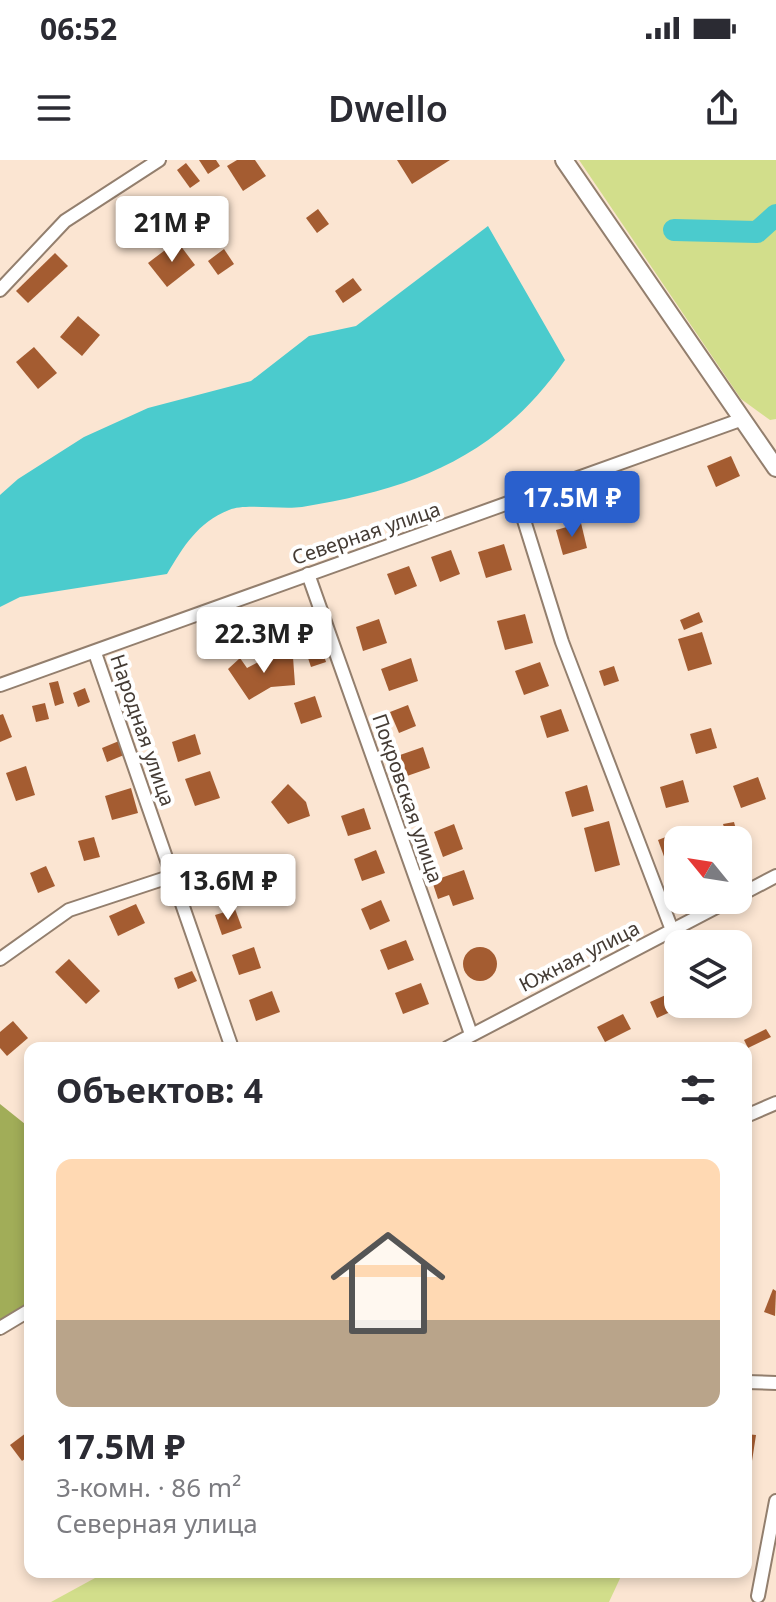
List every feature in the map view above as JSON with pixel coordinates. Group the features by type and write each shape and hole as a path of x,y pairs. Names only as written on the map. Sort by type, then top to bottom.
{"main road":[{"path":"564,160 740,420 776,468"}],"street":[{"path":"0,290 65,221 159,160"},
{"name":"Северная улица","path":"0,685 740,420"},
{"path":"518,501 562,642 672,930"},
{"name":"Покровская улица","path":"308,574 471,1034"},
{"name":"Народная улица","path":"95,653 230,1042"},
{"path":"0,959 69,910 172,876"},
{"path":"752,889 776,876"},
{"name":"Южная улица","path":"672,930 703,914"},
{"name":"Южная улица","path":"457,1042 664,934"},
{"path":"752,1113 776,1103"},
{"path":"0,1328 24,1314"},
{"path":"752,1382 776,1383"},
{"path":"758,1596 776,1501"}],"green space":[{"path":"579,160 776,160 776,419 770,420 741,399"},
{"path":"0,1104 24,1123 24,1319 0,1336"},
{"path":"95,1578 620,1578 609,1602 51,1602"}],"water":[{"path":"488,226 565,360 539,393 482,444 450,463 381,490 302,507 229,510 200,529 167,574 20,597 0,607 0,495 18,479 84,437 148,408 251,381 309,336 356,326"}],"building":[{"path":"199,160 216,160 220,166 208,174"},
{"path":"237,160 255,160 266,176 243,191 227,166"},
{"path":"397,160 450,160 412,184"},
{"path":"186,163 200,181 190,188 177,170"},
{"path":"208,203 220,225 198,236 187,214"},
{"path":"318,209 329,224 317,233 306,218"},
{"path":"177,241 195,265 167,287 148,263"},
{"path":"224,249 234,264 218,275 208,261"},
{"path":"55,253 68,266 28,303 16,291"},
{"path":"353,278 362,290 343,303 335,291"},
{"path":"78,316 100,335 82,356 60,337"},
{"path":"34,347 57,373 38,389 16,362"},
{"path":"731,456 740,476 716,487 707,466"},
{"path":"629,485 634,502 607,510 602,494"},
{"path":"581,523 587,548 563,555 556,530"},
{"path":"504,544 512,570 486,578 478,552"},
{"path":"451,550 460,574 440,582 431,557"},
{"path":"409,566 417,586 395,595 387,574"},
{"path":"699,612 703,622 684,630 680,620"},
{"path":"525,614 533,643 505,650 497,621"},
{"path":"311,617 326,662 311,667 296,622"},
{"path":"379,619 387,643 363,651 356,627"},
{"path":"702,632 712,664 688,671 678,639"},
{"path":"293,657 295,685 271,687 249,700 228,669 240,658 247,668 264,659"},
{"path":"411,658 418,681 389,691 381,669"},
{"path":"540,662 549,686 524,695 515,671"},
{"path":"614,666 619,681 604,686 599,671"},
{"path":"58,681 64,703 55,706 49,683"},
{"path":"85,688 90,702 78,707 73,693"},
{"path":"315,696 322,717 301,724 294,703"},
{"path":"45,703 49,719 36,722 32,706"},
{"path":"408,705 416,726 399,733 390,712"},
{"path":"561,709 569,731 547,738 540,716"},
{"path":"3,714 12,737 0,742 0,715"},
{"path":"711,728 717,748 696,754 690,734"},
{"path":"195,734 201,754 178,762 172,742"},
{"path":"119,741 124,755 107,762 102,748"},
{"path":"423,747 430,768 407,776 400,755"},
{"path":"26,766 35,795 16,801 6,773"},
{"path":"210,771 220,798 195,806 185,779"},
{"path":"758,777 766,799 741,808 733,786"},
{"path":"683,780 689,802 666,808 660,787"},
{"path":"288,784 306,802 310,816 288,824 271,802"},
{"path":"587,785 594,811 572,817 565,792"},
{"path":"131,788 138,813 112,820 105,796"},
{"path":"364,808 371,829 348,836 341,816"},
{"path":"609,821 620,865 595,872 584,828"},
{"path":"454,824 463,849 443,857 434,832"},
{"path":"94,837 100,857 84,861 78,841"},
{"path":"664,838 664,856 658,840"},
{"path":"376,850 385,873 362,881 354,859"},
{"path":"46,866 55,886 38,893 30,873"},
{"path":"464,870 474,899 453,906 449,895 438,899 432,881"},
{"path":"381,900 390,921 370,930 361,909"},
{"path":"136,904 145,923 118,936 109,916"},
{"path":"235,909 242,928 222,935 215,915"},
{"path":"406,940 414,960 388,970 380,950"},
{"path":"254,947 261,968 239,975 232,955"},
{"path":"480,947 492,952 497,964 492,976 480,981 468,976 463,964 468,952"},
{"path":"69,959 100,991 86,1004 55,972"},
{"path":"192,971 197,981 178,989 174,978"},
{"path":"421,983 429,1004 403,1014 395,993"},
{"path":"272,991 280,1012 256,1021 249,1000"},
{"path":"664,996 664,1015 657,1018 650,1002"},
{"path":"623,1014 631,1029 605,1042 597,1027"},
{"path":"13,1021 28,1038 7,1056 0,1048 0,1032"},
{"path":"766,1029 771,1037 752,1046 752,1042 744,1040"},
{"path":"773,1289 776,1291 775,1316 764,1312"},
{"path":"24,1434 24,1460 22,1461 10,1445"},
{"path":"752,1435 756,1435 752,1461"}],"waterway":[{"path":"674,230 757,232 776,215"}]}
